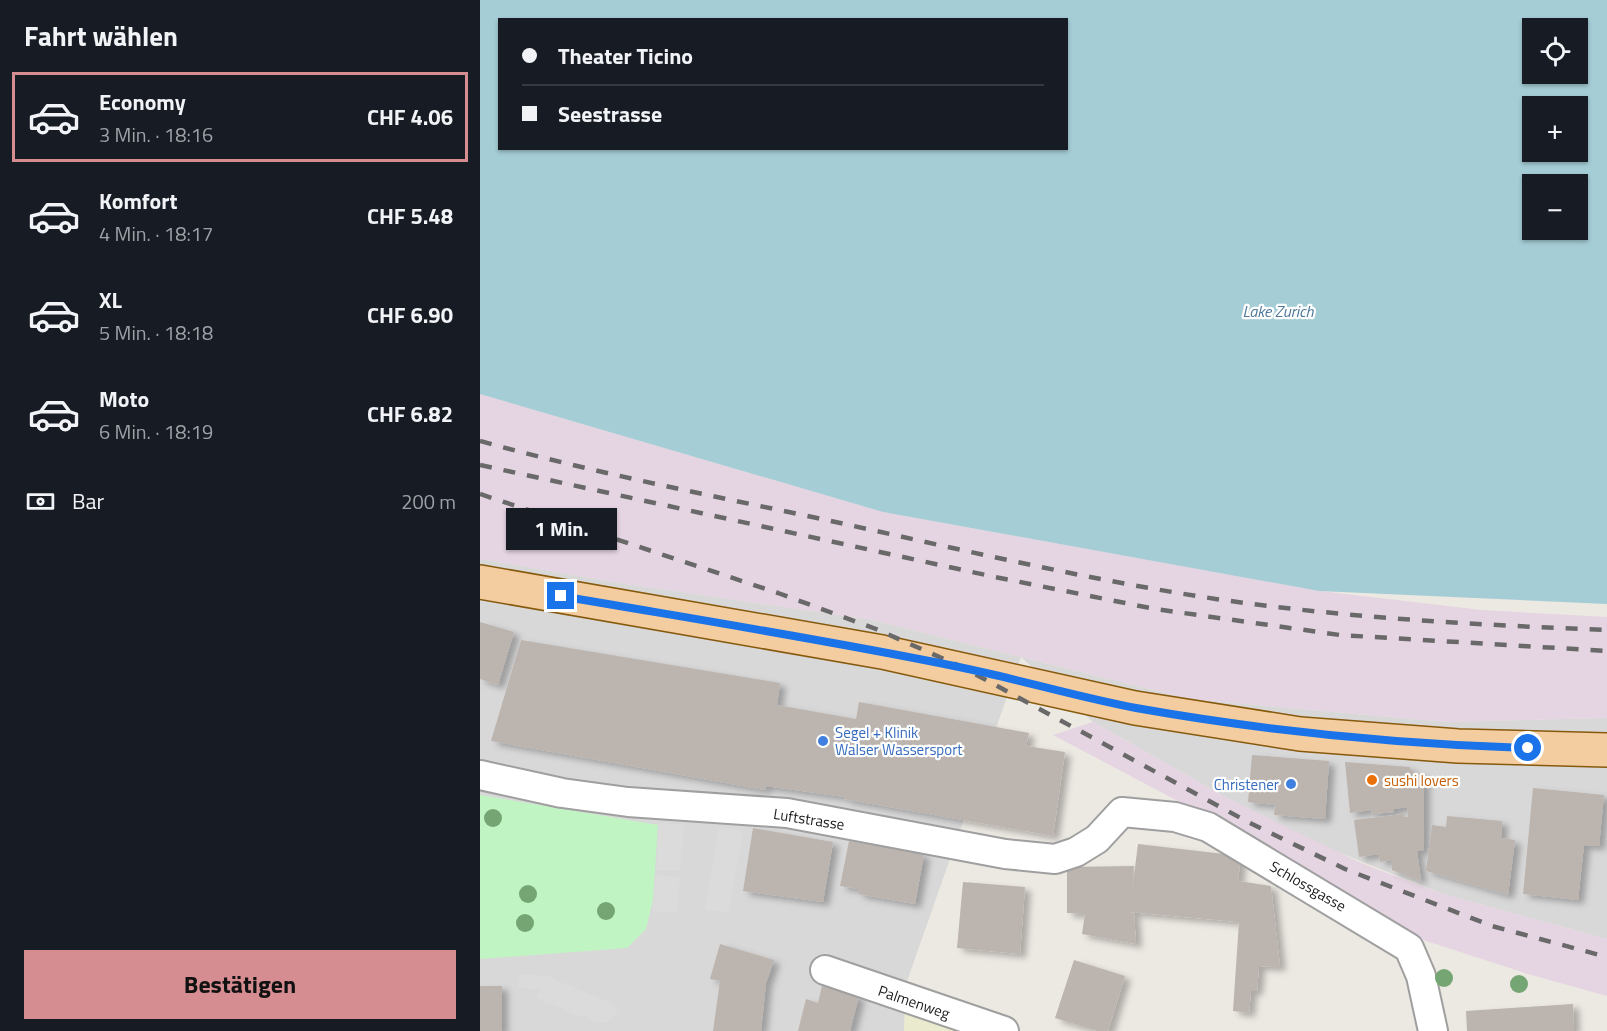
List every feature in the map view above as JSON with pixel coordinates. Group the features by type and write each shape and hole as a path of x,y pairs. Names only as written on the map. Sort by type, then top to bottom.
{"main road":[{"path":"480,582 962,667 1135,708 1300,734 1458,746 1607,750"}],"street":[{"name":"Luftstrasse","path":"480,775 562,793 628,802 787,813 1005,854 1055,859 1076,852 1097,839 1122,812"},
{"name":"Schlossgasse","path":"1122,812 1175,817 1208,827 1409,948 1421,976 1432,1031"},
{"name":"Palmenweg","path":"825,970 1004,1031"}],"shaded area":[{"path":"480,394 883,512 1320,591 1481,610 1607,617 1607,718 1446,722 1190,699 873,620 626,584 480,559"},
{"path":"480,559 626,584 873,620 1190,699 1446,722 1607,718 1607,939 1443,894 1323,846 1227,798 1093,722 1021,657 906,984 904,1031 480,1031"},
{"path":"1093,722 1227,798 1363,864 1443,894 1607,939 1607,996 1528,974 1417,938 1216,821 1053,735"},
{"path":"659,823 684,825 680,871 656,870"},
{"path":"719,827 743,831 729,913 705,909"},
{"path":"655,875 680,877 677,913 653,912"},
{"path":"519,974 547,976 608,1002 619,1010 607,1023 594,1022 584,1015 582,1017 570,1013 560,1006 558,1008 548,1002 546,1004 536,997 541,990 517,987"}],"green space":[{"path":"480,795 658,825 653,900 646,929 627,948 480,959"},
{"path":"905,1005 986,1031 904,1031"}],"water":[{"name":"Lake Zurich","path":"480,0 1607,0 1607,604 1319,591 883,512 480,394"}],"building":[{"path":"480,622 514,632 498,685 480,679"},
{"path":"521,640 780,683 777,705 856,719 859,702 1029,733 1026,746 1065,752 1053,836 844,799 845,797 766,786 765,790 491,741"},
{"path":"1252,755 1329,761 1325,819 1274,815 1275,805 1248,802"},
{"path":"1345,762 1410,767 1411,771 1424,774 1424,850 1417,851 1421,881 1392,870 1391,860 1380,862 1379,854 1359,857 1354,820 1404,814 1404,817 1408,817 1407,807 1394,809 1394,812 1372,814 1371,810 1350,813"},
{"path":"1533,788 1604,795 1599,846 1584,845 1578,900 1523,894"},
{"path":"1447,816 1502,821 1501,838 1515,840 1508,895 1426,871 1432,825 1446,827"},
{"path":"753,828 833,842 823,902 743,891"},
{"path":"849,841 924,854 915,904 858,894 859,889 840,886"},
{"path":"1138,844 1241,856 1238,881 1271,886 1280,967 1259,966 1257,991 1251,991 1249,1013 1233,1011 1239,922 1129,912 1134,914 1136,944 1082,934 1085,914 1067,913 1067,867 1134,866 1132,891"},
{"path":"963,882 1025,887 1020,954 957,948"},
{"path":"720,944 774,960 766,983 761,1031 713,1031 720,981 710,979"},
{"path":"1074,960 1125,976 1108,1031 1097,1031 1055,1018"},
{"path":"480,986 502,986 502,1031 480,1031"},
{"path":"822,986 859,996 850,1031 798,1031 806,999 818,1003"},
{"path":"1573,1004 1574,1031 1467,1031 1466,1011"}],"railway":[{"path":"480,441 648,482 1019,562 1172,592 1366,616 1607,630"},
{"path":"480,465 995,577 1155,609 1340,635 1607,651"},
{"path":"480,494 778,593 876,629 962,667 1248,822 1345,869 1492,926 1607,957"}],"place":[{"name":"Segel + Klinik Walser Wassersport","path":"823,741"},
{"name":"sushi lovers","path":"1372,780"},
{"name":"Christener","path":"1291,784"}],"route":[{"path":"561,596 962,667 1135,708 1201,719 1300,734 1458,746 1528,748"}]}
